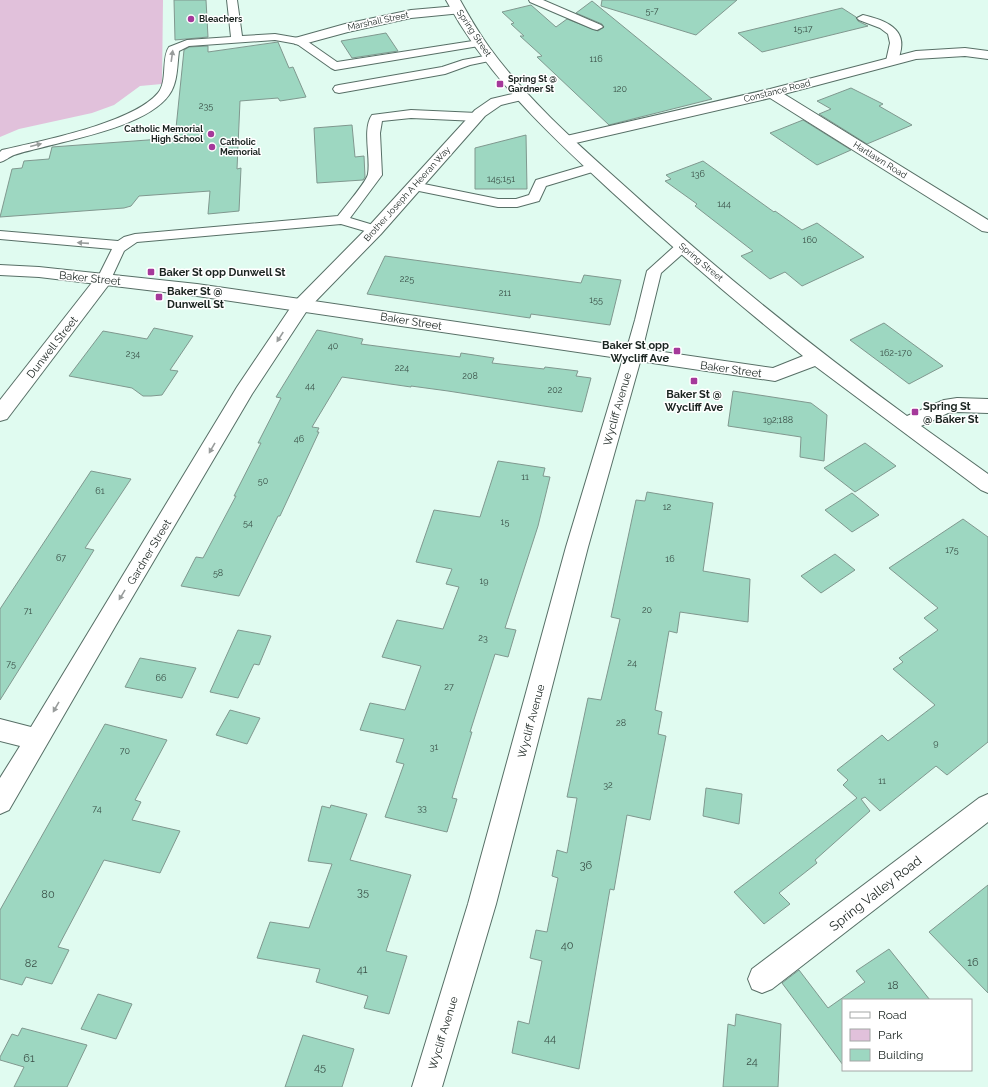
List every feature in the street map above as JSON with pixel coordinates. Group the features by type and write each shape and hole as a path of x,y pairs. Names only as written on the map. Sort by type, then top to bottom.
{"street":[{"name":"Marshall Street","path":"300,41 345,28 455,5"},
{"name":"Spring Street","path":"455,5 479,43 521,96 594,167 682,246 817,358 988,484"},
{"name":"Constance Road","path":"567,140 772,93 916,55 965,52 988,55"},
{"name":"Hartlawn Road","path":"772,93 988,227"},
{"name":"Brother Joseph A Heeran Way","path":"302,305 375,230 477,117 496,102 521,96"},
{"name":"Baker Street","path":"0,270 38,272 198,290 775,375 817,358"},
{"name":"Dunwell Street","path":"0,414 104,279"},
{"name":"Gardner Street","path":"0,802 108,618 244,392 302,305"},
{"name":"Wycliff Avenue","path":"427,1087 482,904 577,547 633,355"},
{"path":"907,425 944,408 957,405 988,406"},
{"path":"0,730 38,739"},
{"name":"Spring Valley Road","path":"762,979 988,806"}],"lane":[{"path":"232,0 237,39"},
{"path":"534,0 596,27"},
{"path":"863,18 885,27 893,33 896,41 892,61"},
{"path":"0,158 7,153 109,126 126,119 155,103 164,94 173,49 187,43 275,37 300,41 334,66 479,43"},
{"path":"339,89 445,70 467,62 490,58"},
{"path":"342,220 375,175 374,133 376,118 411,114 477,117"},
{"path":"414,186 498,203 517,203 534,198 541,183 594,167"},
{"path":"104,279 112,260 122,246 127,241 135,238 342,220 375,230"},
{"path":"0,235 122,246"},
{"path":"633,355 654,271 682,246"}],"green space":[{"path":"0,0 163,0 162,84 140,86 114,105 92,113 19,129 0,137"}],"building":[{"name":"Bleachers","path":"174,0 206,0 208,37 175,40"},
{"path":"602,0 737,0 696,35 601,6"},
{"path":"592,1 712,99 609,125 537,57 542,56 520,36 524,36 511,24 514,23 502,12 531,5 556,27 567,19 598,31 604,27 602,24 576,13"},
{"path":"842,8 856,17 858,21 868,26 762,52 738,33"},
{"path":"386,33 398,51 352,58 341,41"},
{"name":"Catholic Memorial High School","path":"278,42 289,68 293,67 306,97 280,101 278,98 240,101 237,169 241,168 239,211 208,214 210,191 139,196 131,206 124,208 0,217 12,169 22,168 24,161 49,159 52,147 175,138 184,50 189,47 208,46 208,52"},
{"path":"851,88 883,104 879,106 912,125 867,144 819,114 831,109 817,101"},
{"path":"803,120 851,150 817,165 770,133"},
{"path":"352,125 355,157 364,156 365,177 363,180 317,183 314,128"},
{"path":"526,135 527,189 475,189 475,148"},
{"path":"703,161 774,212 775,211 802,230 817,223 864,257 802,286 785,272 770,279 741,256 753,251 695,206 697,204 665,181 671,179 666,175"},
{"path":"385,256 581,283 584,275 621,280 610,325 531,314 530,318 367,294"},
{"path":"884,323 943,366 909,384 850,340"},
{"path":"154,328 193,336 170,370 178,371 162,395 143,396 132,388 69,376 103,331 147,339"},
{"path":"317,330 363,339 361,344 460,357 461,353 494,358 492,363 578,371 576,376 591,378 582,412 448,391 342,377 312,427 319,428 317,432 319,432 280,516 278,516 239,596 181,586 196,557 203,558 236,496 234,496 261,443 258,443 281,398 276,397"},
{"path":"733,391 811,403 827,415 824,461 800,457 801,437 728,426"},
{"path":"865,443 896,466 855,492 824,468"},
{"path":"498,461 545,468 543,476 550,477 538,526 505,628 516,630 508,657 495,654 470,732 472,732 452,798 457,799 447,832 385,817 404,764 396,762 404,739 360,730 370,703 405,710 421,666 382,657 397,620 443,629 459,587 446,584 452,569 416,562 434,510 480,517"},
{"path":"91,471 131,479 85,548 94,550 0,700 0,609"},
{"path":"647,492 713,503 703,571 750,579 748,622 680,612 677,633 669,631 655,710 662,712 658,734 666,736 650,820 627,815 614,890 610,889 579,1069 512,1053 518,1021 529,1024 542,961 530,958 536,930 547,932 558,878 552,876 557,850 567,853 577,798 567,797 588,698 601,700 620,619 611,617 636,500 645,501"},
{"path":"852,493 879,515 852,532 825,510"},
{"path":"963,519 988,537 988,742 947,775 936,766 880,811 865,797 861,799 870,811 815,860 817,863 779,893 790,904 764,924 734,892 857,798 843,785 848,780 837,770 882,735 888,741 935,705 893,669 903,662 899,658 938,630 924,618 938,608 889,568"},
{"path":"835,554 855,570 821,593 801,576"},
{"path":"238,630 271,636 259,665 254,664 238,698 210,692"},
{"path":"140,658 196,668 182,698 125,687"},
{"path":"230,710 260,718 247,744 216,735"},
{"path":"105,724 167,740 135,800 141,802 132,820 180,831 160,873 104,860 58,947 69,950 52,984 26,977 22,985 0,979 0,910"},
{"path":"706,788 742,794 739,824 703,816"},
{"path":"331,805 367,814 350,860 411,875 386,951 407,956 389,1014 364,1008 368,996 316,982 320,969 257,958 270,922 309,928 332,864 308,861 322,806 330,808"},
{"path":"988,885 988,993 929,932"},
{"path":"889,949 929,999 842,999 842,1064 782,983 799,970 828,1008 865,982 856,971"},
{"path":"98,994 132,1004 116,1039 81,1029"},
{"path":"736,1014 781,1024 778,1087 723,1087 728,1024 735,1026"},
{"path":"22,1028 87,1045 67,1087 14,1087 24,1067 0,1060 0,1057 12,1034 18,1036"},
{"path":"303,1035 354,1049 342,1087 285,1087"}],"place":[{"name":"Bleachers","path":"191,19"},
{"name":"Spring St @ Gardner St","path":"500,84"},
{"name":"Catholic Memorial High School","path":"211,134"},
{"name":"Catholic Memorial","path":"212,147"},
{"name":"Baker St opp Dunwell St","path":"151,272"},
{"name":"Baker St @ Dunwell St","path":"159,297"},
{"name":"Baker St opp Wycliff Ave","path":"677,351"},
{"name":"Baker St @ Wycliff Ave","path":"694,381"},
{"name":"Spring St @ Baker St","path":"915,412"}]}
